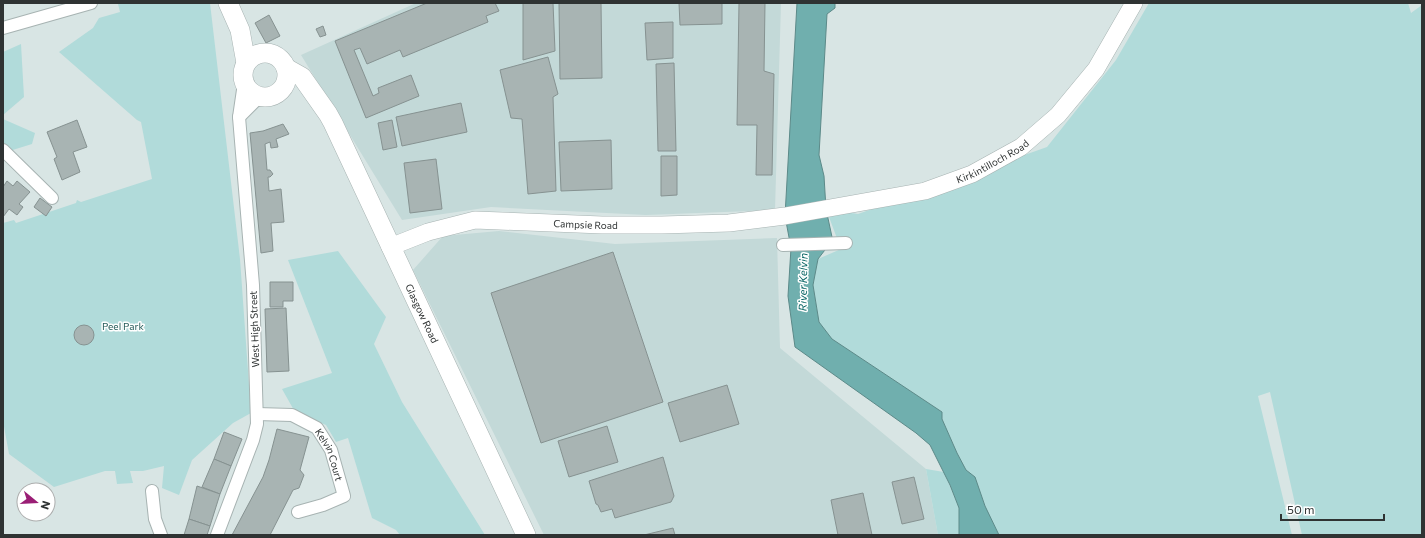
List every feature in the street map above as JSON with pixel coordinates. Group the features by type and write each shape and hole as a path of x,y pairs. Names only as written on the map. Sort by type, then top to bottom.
{"main road":[{"path":"228,3 240,30 246,63 243,73 244,83 251,92 260,96 267,97 281,91 287,80 286,68 278,56 264,52 257,54 246,63"},
{"path":"240,30 264,52"},
{"name":"Glasgow Road","path":"286,68 302,78 333,123 526,535"},
{"path":"281,91 314,95"}],"street":[{"path":"3,28 91,3"},
{"name":"Kirkintilloch Road","path":"786,216 925,191 972,174 1020,147 1058,115 1096,69 1134,3"},
{"name":"West High Street","path":"217,535 253,440 257,424 252,285 239,117 244,83"},
{"path":"239,117 260,96"},
{"path":"3,150 52,198"},
{"name":"Campsie Road","path":"390,247 428,232 475,220 602,225 662,225 729,223 786,216"},
{"path":"783,245 846,243"},
{"name":"Kelvin Court","path":"257,414 292,415 317,428 331,450 344,496 298,512"},
{"path":"152,491 155,519 161,535"}],"shaded area":[{"path":"416,3 781,3 775,210 646,215 491,207 402,220 301,55"},
{"path":"499,231 615,244 777,238 780,348 926,469 938,535 544,535 413,270 443,236"}],"green space":[{"name":"Peel Park","path":"210,3 240,259 251,413 233,423 192,460 179,495 162,488 164,466 143,471 130,471 133,483 117,484 115,471 105,471 56,486 56,482 47,482 9,454 3,421 3,223 14,220 16,223 76,203 77,200 81,202 152,179 141,122 59,52 93,28 99,18 120,12 118,4"},
{"path":"1149,3 1408,3 1411,13 1422,5 1422,535 1302,535 1270,392 1258,396 1292,535 999,535 985,506 975,477 966,470 957,453 942,419 942,412 832,339 819,322 813,285 818,259 841,249 826,209 858,214 1047,147 1116,60"},
{"path":"21,44 24,97 3,115 3,52"},
{"path":"3,119 35,133 32,144 3,153"},
{"path":"338,251 386,317 374,344 402,402 485,535 400,535 396,530 372,518 348,438 336,442 326,425 295,412 282,389 332,373 288,260"},
{"path":"926,469 944,472 959,508 959,535 938,535"}],"water":[{"name":"River Kelvin","path":"797,3 835,3 835,8 827,14 819,155 824,176 826,209 832,237 828,246 818,259 813,285 819,322 832,339 942,412 942,419 957,453 966,470 975,477 985,506 999,535 959,535 959,508 950,485 930,445 916,433 795,347 788,296 791,248 785,216"}],"building":[{"path":"427,3 495,3 499,11 486,16 488,22 403,57 400,50 367,64 360,48 354,50 373,96 379,93 378,88 411,75 419,96 366,118 335,41"},
{"path":"523,3 553,3 555,51 523,60"},
{"path":"559,3 601,3 602,78 560,79"},
{"path":"679,3 722,3 722,24 680,25"},
{"path":"739,3 765,3 764,71 774,74 772,175 756,175 757,125 737,125"},
{"path":"269,15 280,36 266,43 255,23"},
{"path":"673,22 673,58 647,60 645,23"},
{"path":"323,26 326,35 320,37 316,29"},
{"path":"548,57 558,94 553,97 556,191 528,194 522,119 511,118 500,70"},
{"path":"674,63 676,151 658,151 656,64"},
{"path":"461,103 467,132 402,146 396,117"},
{"path":"77,120 87,147 73,152 80,172 62,180 54,159 57,157 47,132"},
{"path":"392,120 397,147 383,150 378,123"},
{"path":"283,124 289,134 276,139 278,147 271,148 270,142 265,144 267,170 270,170 273,174 268,177 269,191 281,189 284,222 271,223 273,251 261,253 250,133 263,131"},
{"path":"611,140 612,189 561,191 559,142"},
{"path":"661,156 677,156 677,195 661,196"},
{"path":"436,159 442,209 410,213 404,163"},
{"path":"7,181 13,186 17,181 30,192 19,204 23,207 17,215 9,209 3,217 3,187"},
{"path":"40,198 52,207 46,216 34,207"},
{"path":"613,252 663,402 541,443 491,293"},
{"path":"270,282 293,282 293,301 283,301 283,307 270,307"},
{"path":"286,308 289,371 267,372 265,309"},
{"path":"84,325 91,328 94,335 91,342 84,345 77,342 74,335 77,328"},
{"path":"727,385 739,424 680,442 668,403"},
{"path":"607,426 618,462 569,477 558,441"},
{"path":"277,429 309,437 300,470 304,475 299,488 293,490 270,535 232,535 263,477"},
{"path":"224,432 242,439 231,466 214,459"},
{"path":"663,457 674,496 671,502 615,518 612,509 601,512 596,504 589,481"},
{"path":"214,459 231,466 220,494 202,487"},
{"path":"914,477 924,519 902,524 892,482"},
{"path":"197,486 220,494 210,526 189,519"},
{"path":"863,493 872,535 838,535 831,500"},
{"path":"189,519 210,526 207,535 184,535"},
{"path":"673,528 675,535 644,535"}]}
